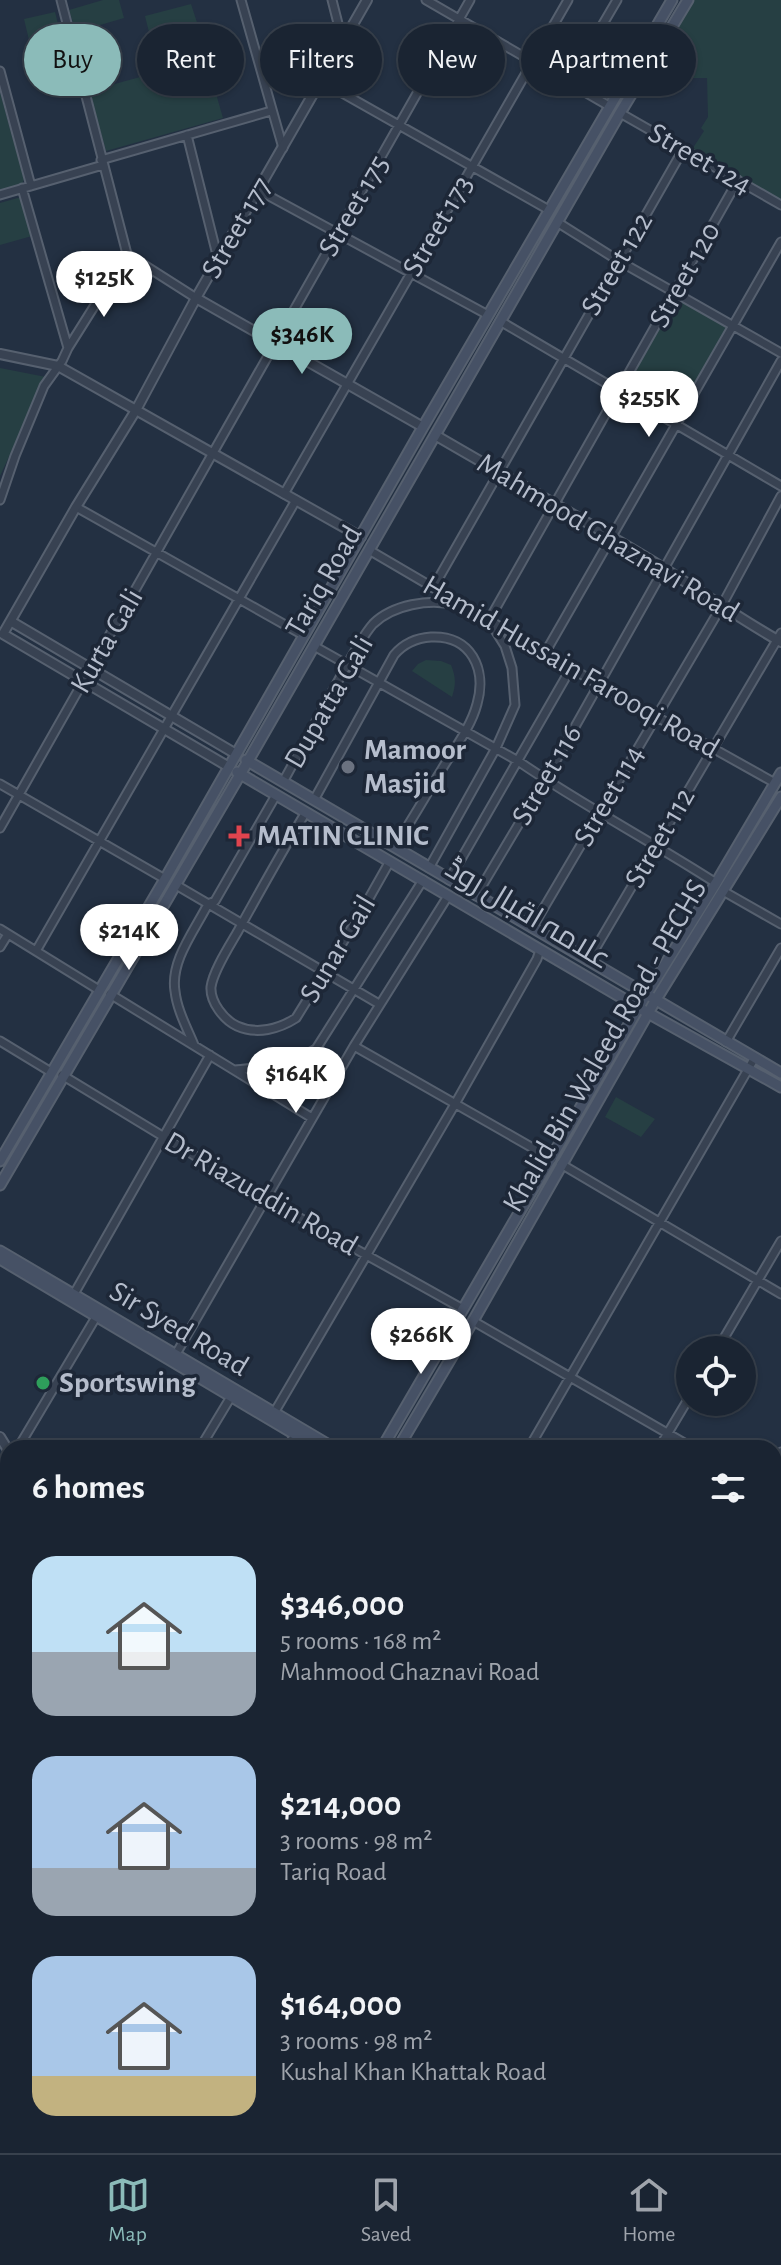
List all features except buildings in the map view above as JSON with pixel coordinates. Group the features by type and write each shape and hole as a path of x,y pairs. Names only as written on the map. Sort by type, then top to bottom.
{"main road":[{"name":"Tariq Road","path":"0,1161 672,0"},
{"name":"Tariq Road","path":"0,1185 688,0"},
{"name":"علامہ اقبال روڈ","path":"236,754 726,1042 781,1087"},
{"name":"علامہ اقبال روڈ","path":"229,767 638,1008 752,1064 781,1073"},
{"name":"Khalid Bin Waleed Road - PECHS","path":"403,1440 720,887 781,773"},
{"name":"Khalid Bin Waleed Road - PECHS","path":"387,1440 638,1008 781,797"},
{"name":"Sir Syed Road","path":"0,1251 74,1294 98,1313 317,1440"},
{"name":"Sir Syed Road","path":"0,1259 176,1354 233,1393 274,1413 308,1440"}],"street":[{"path":"61,0 127,254 196,298 423,427"},
{"path":"241,0 283,148"},
{"path":"332,0 338,24"},
{"name":"Street 177","path":"354,24 367,0"},
{"path":"426,0 521,55"},
{"name":"Street 175","path":"214,454 470,0"},
{"name":"Street 173","path":"554,24 568,0"},
{"path":"603,24 617,0"},
{"path":"0,71 31,186"},
{"name":"Street 173","path":"284,494 521,80"},
{"name":"Street 177","path":"2,637 136,410 196,298 312,96"},
{"path":"347,96 549,210"},
{"path":"592,96 609,106"},
{"path":"0,195 271,111"},
{"name":"Street 124","path":"620,113 781,205"},
{"path":"187,135 218,259"},
{"name":"Street 122","path":"433,588 684,148"},
{"name":"Street 120","path":"489,620 738,180"},
{"path":"22,188 68,348"},
{"path":"258,190 488,315"},
{"path":"557,222 781,353"},
{"path":"545,653 781,242"},
{"path":"0,500 44,386 127,254"},
{"path":"500,321 781,486"},
{"path":"0,354 58,366 361,537"},
{"name":"Street 116","path":"476,896 545,780 781,361"},
{"name":"Mahmood Ghaznavi Road","path":"435,435 665,569 721,607 780,638"},
{"name":"Kurta Gali","path":"0,828 214,454"},
{"name":"Street 114","path":"532,928 721,607 781,496"},
{"path":"36,951 296,500"},
{"path":"76,507 303,635"},
{"name":"Hamid Hussain Farooqi Road","path":"369,550 775,783"},
{"name":"Dupatta Gali","path":"283,782 373,625 388,613 427,603 447,602 467,608"},
{"path":"429,868 496,748 515,705 512,668 505,646 489,620"},
{"name":"علامہ اقبال روڈ","path":"12,622 236,754"},
{"name":"علامہ اقبال روڈ","path":"2,637 229,767"},
{"path":"314,800 401,647 422,638 445,637 463,645 477,665 481,687 477,706 394,847"},
{"name":"Street 112","path":"588,961 780,638"},
{"path":"314,646 518,761 781,924"},
{"path":"449,880 571,668"},
{"path":"0,784 165,879"},
{"name":"Dupatta Gali","path":"194,1045 175,992 177,964 208,904 215,901 276,795"},
{"name":"Sunar Gail","path":"306,812 242,923 211,985 219,1009 234,1025 245,1029 272,1029 296,1018 390,861"},
{"path":"235,1070 275,1067 298,1061 316,1049 423,880"},
{"path":"176,885 379,1004"},
{"path":"176,1354 354,1046 448,896"},
{"path":"0,929 99,990"},
{"path":"0,947 8,934"},
{"path":"726,1042 781,948"},
{"path":"274,1413 455,1104 540,950"},
{"path":"110,994 312,1118"},
{"path":"0,1041 51,1072"},
{"path":"354,1046 552,1159"},
{"path":"74,1294 210,1055"},
{"path":"534,1440 752,1064"},
{"name":"Dr Riazuddin Road","path":"62,1075 266,1199 463,1309"},
{"path":"561,1164 781,1294"},
{"path":"725,1336 781,1241"},
{"path":"23,1440 98,1313"},
{"path":"473,1321 680,1440"},
{"path":"205,1440 233,1393"},
{"path":"664,1440 678,1416"},
{"path":"292,1440 297,1431"}],"green space":[{"path":"103,0 119,0 124,18 103,24 73,24 69,10"},
{"path":"688,0 781,0 781,204 691,151 704,131 701,128 708,117 707,78 696,78 696,24 673,24"},
{"path":"191,4 198,24 147,24 145,16"},
{"path":"55,12 58,24 25,24 24,19"},
{"path":"137,78 137,96 217,96 223,118 106,151 90,96 121,96 121,82"},
{"path":"0,92 24,179 22,185 0,191"},
{"path":"21,197 32,236 0,245 0,203"},
{"path":"676,292 734,324 676,424 620,392"},
{"path":"0,368 46,377 0,476"},
{"path":"426,660 451,665 455,681 452,697 412,671"},
{"path":"314,1053 313,1064 292,1093 261,1072 302,1061"},
{"path":"616,1097 655,1119 641,1137 605,1117"}],"place":[{"name":"Mamoor Masjid","path":"348,767"},
{"name":"MATIN CLINIC","path":"239,836"},
{"name":"Sportswing","path":"43,1383"}]}
